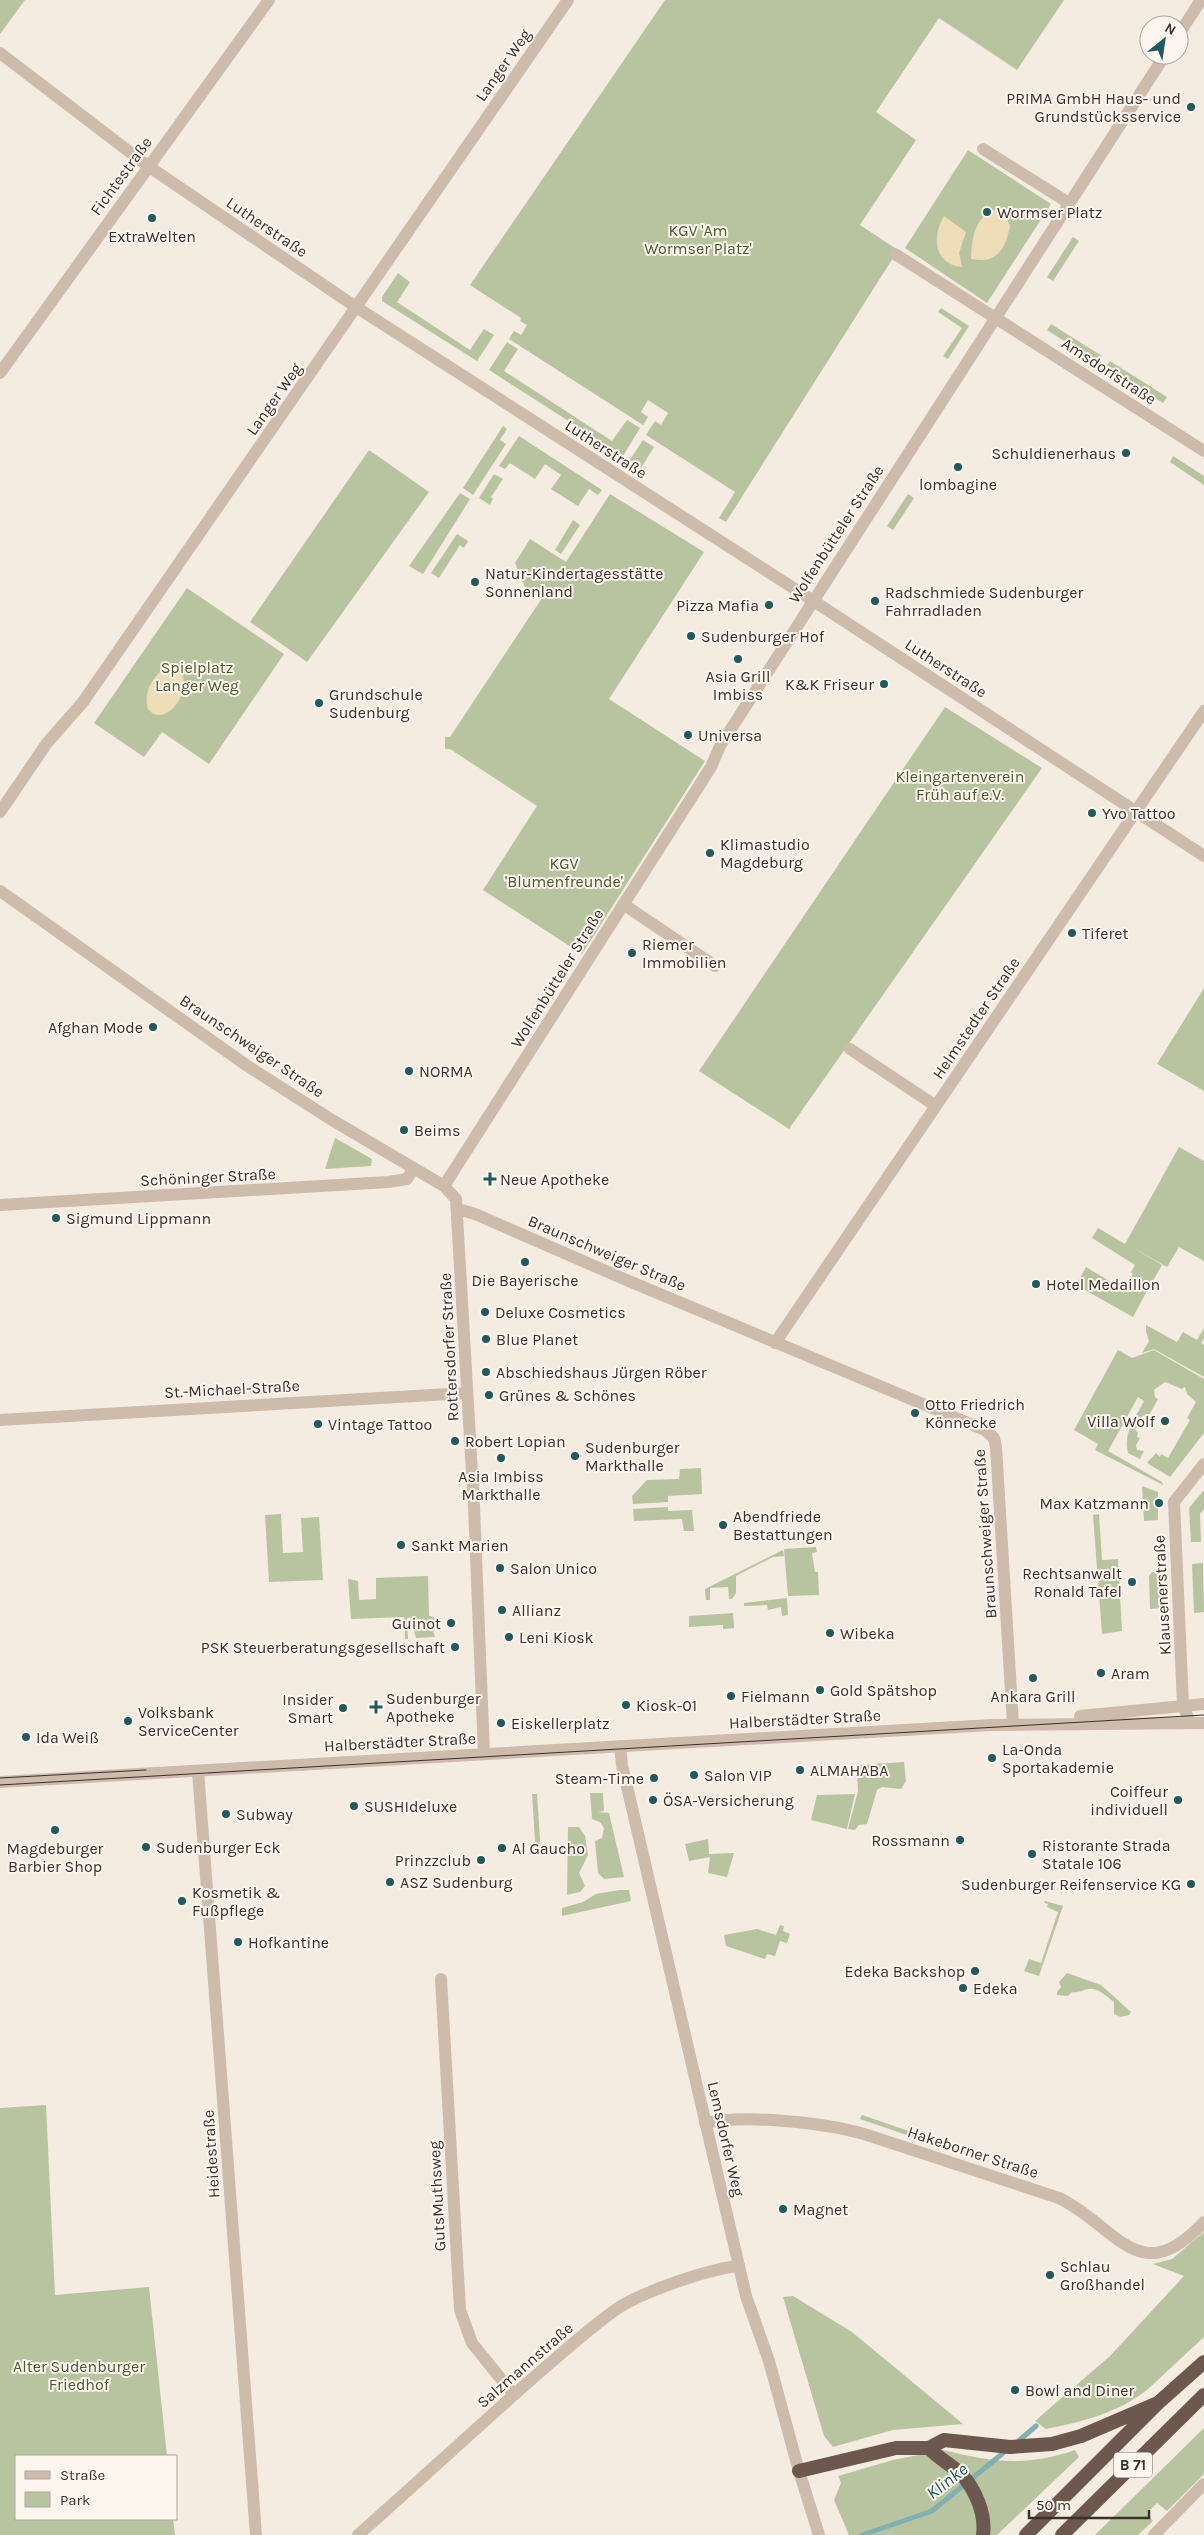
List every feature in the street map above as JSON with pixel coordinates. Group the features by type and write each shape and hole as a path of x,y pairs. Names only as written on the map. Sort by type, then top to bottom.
{"highway":[{"name":"B 71","path":"1026,2535 1158,2403 1204,2362"},
{"name":"B 71","path":"1062,2535 1204,2396"},
{"path":"799,2471 896,2448 929,2448 944,2440 1024,2447 1065,2441 1158,2403"},
{"path":"929,2448 940,2460 955,2469 967,2482 979,2503 982,2514 983,2535"}],"street":[{"name":"Fichtestraße","path":"0,373 269,0"},
{"name":"Langer Weg","path":"0,812 47,743 75,714 568,0"},
{"path":"1189,19 1201,0"},
{"name":"Lutherstraße","path":"0,54 148,166 356,307 812,600 1204,856"},
{"name":"Wolfenbütteler Straße","path":"444,1186 711,767 720,746 812,600 1159,65"},
{"path":"983,149 1070,203"},
{"path":"895,254 996,318"},
{"name":"Amsdorfstraße","path":"996,318 1204,451"},
{"name":"Helmstedter Straße","path":"776,1343 1204,710"},
{"name":"Braunschweiger Straße","path":"0,891 246,1065 413,1169 444,1186 455,1197 458,1209 475,1214 985,1430 994,1438 996,1447 1013,1724"},
{"path":"623,904 715,966"},
{"path":"850,1049 936,1106"},
{"name":"Schöninger Straße","path":"0,1205 388,1182 407,1179 413,1169"},
{"name":"Rottersdorfer Straße","path":"458,1209 474,1508 484,1753"},
{"name":"St.-Michael-Straße","path":"0,1420 467,1392"},
{"name":"Klausenerstraße","path":"1183,1705 1174,1502 1204,1464"},
{"name":"Halberstädter Straße","path":"1013,1724 1204,1704"},
{"path":"1183,1705 1190,1723"},
{"name":"Halberstädter Straße","path":"0,1782 1013,1724 1204,1723"},
{"name":"Lemsdorfer Weg","path":"620,1746 622,1765 746,2296 776,2384 799,2471 817,2529"},
{"name":"Heidestraße","path":"198,1770 256,2535"},
{"name":"GutsMuthsweg","path":"441,1979 460,2310 472,2343 514,2395"},
{"name":"Hakeborner Straße","path":"705,2123 731,2118 825,2126 857,2132 1059,2198 1072,2205 1121,2243 1146,2253 1161,2252 1175,2248 1191,2236 1204,2222"},
{"name":"Salzmannstraße","path":"358,2535 514,2395 583,2335 618,2308 665,2288 718,2269 739,2266"},
{"path":"1154,2535 1204,2484"}],"green space":[{"path":"0,0 25,0 0,34"},
{"name":"KGV 'Am Wormser Platz'","path":"665,0 1064,0 1017,70 939,18 876,112 916,140 860,225 898,250 726,522 719,518 735,492 646,435 655,421 661,425 668,413 648,400 641,412 648,417 643,425 509,339 514,331 521,335 527,325 520,321 521,318 470,285"},
{"name":"Wormser Platz","path":"968,150 1051,204 987,303 905,248"},
{"path":"1073,237 1079,241 1053,281 1047,277"},
{"path":"398,273 410,282 397,302 470,350 484,329 494,335 477,361 382,301 382,297"},
{"path":"941,308 969,326 948,359 943,356 962,328 938,312"},
{"path":"1051,324 1102,356 1098,363 1047,330"},
{"path":"507,342 518,349 504,371 612,441 627,420 640,428 623,456 489,370"},
{"path":"1110,361 1167,397 1163,403 1106,367"},
{"path":"503,426 507,429 500,440 506,444 473,495 463,488"},
{"path":"519,436 602,490 598,495 589,489 578,506 551,489 561,475 545,464 535,479 510,463 505,469 499,466"},
{"path":"643,440 654,447 641,468 629,461"},
{"path":"369,450 429,492 307,662 250,622"},
{"path":"1173,456 1204,476 1204,485 1170,462"},
{"path":"494,474 503,479 491,497 493,499 490,505 479,498"},
{"path":"460,493 470,499 423,574 409,566"},
{"name":"KGV 'Blumenfreunde'","path":"610,494 704,552 609,699 705,761 582,954 483,890 537,806 450,749 445,749 445,737 450,737 542,598 525,587 515,563 530,539 566,562"},
{"path":"908,494 914,498 893,530 887,526"},
{"path":"573,520 580,525 561,554 555,550"},
{"path":"457,534 468,541 464,548 460,545 439,578 431,573"},
{"name":"Spielplatz Langer Weg","path":"187,588 284,654 209,764 162,732 144,757 94,723"},
{"name":"Kleingartenverein Früh auf e.V.","path":"945,707 1042,768 789,1129 699,1071"},
{"path":"1204,988 1204,1091 1157,1064"},
{"path":"335,1138 372,1159 371,1166 325,1169"},
{"path":"1179,1147 1204,1161 1204,1261 1179,1247 1167,1267 1132,1247 1162,1265 1149,1288 1132,1277 1133,1274 1131,1272 1135,1265 1092,1238 1098,1228 1125,1244"},
{"path":"1086,1267 1121,1288 1126,1281 1130,1280 1147,1291 1133,1317 1076,1285"},
{"path":"1146,1325 1177,1342 1183,1332 1197,1340 1204,1328 1204,1338 1201,1343 1204,1345 1204,1377 1154,1349 1142,1353 1149,1341"},
{"path":"1118,1350 1132,1358 1154,1350 1204,1379 1204,1433 1170,1477 1147,1463 1156,1453 1160,1457 1161,1454 1168,1458 1190,1420 1187,1418 1196,1402 1187,1394 1185,1387 1182,1389 1165,1382 1154,1390 1155,1397 1158,1399 1148,1417 1143,1415 1135,1430 1138,1432 1137,1437 1140,1438 1136,1445 1137,1450 1144,1451 1140,1459 1128,1453 1127,1445 1128,1432 1144,1401 1138,1397 1108,1451 1162,1482 1163,1485 1095,1450 1098,1444 1074,1430"},
{"path":"701,1468 702,1494 668,1496 668,1502 633,1504 632,1496 647,1480 679,1479 680,1469"},
{"path":"1142,1486 1158,1492 1158,1520 1144,1521"},
{"path":"1204,1490 1204,1509 1200,1514 1201,1542 1191,1542 1189,1508"},
{"path":"668,1507 668,1511 692,1510 694,1531 684,1531 682,1519 634,1521 633,1509"},
{"path":"281,1514 283,1553 303,1552 301,1518 319,1517 323,1580 269,1582 265,1515"},
{"path":"1099,1514 1102,1560 1118,1559 1122,1631 1102,1634 1093,1515"},
{"path":"816,1547 817,1552 812,1553 815,1572 818,1572 819,1595 788,1596 784,1549"},
{"path":"783,1550 784,1556 773,1557 736,1576 736,1593 732,1599 729,1599 728,1587 710,1588 710,1600 706,1600 705,1589"},
{"path":"1203,1563 1204,1612 1194,1613 1192,1564"},
{"path":"1152,1572 1161,1572 1162,1608 1150,1609 1149,1576"},
{"path":"428,1576 429,1616 434,1617 435,1626 432,1628 435,1637 416,1638 410,1617 407,1618 408,1639 405,1639 404,1617 351,1619 348,1579 358,1581 359,1600 376,1599 376,1578"},
{"path":"787,1598 788,1615 782,1616 781,1607 768,1610 767,1605 744,1606 744,1603"},
{"path":"733,1613 734,1628 723,1629 723,1625 689,1627 689,1616"},
{"path":"904,1762 906,1781 901,1789 882,1787 877,1790 867,1824 859,1825 855,1830 848,1829 858,1791 857,1765"},
{"path":"590,1793 603,1793 604,1811 598,1812 609,1813 624,1877 604,1879 598,1873 595,1841 602,1838 604,1828 600,1822 592,1819"},
{"path":"532,1794 537,1794 541,1854 536,1855"},
{"path":"855,1794 847,1829 811,1820 817,1795"},
{"path":"568,1827 579,1827 585,1836 588,1855 579,1873 585,1886 580,1892 567,1895"},
{"path":"708,1839 709,1854 734,1853 727,1877 708,1873 710,1857 689,1861 685,1844"},
{"path":"629,1890 631,1901 562,1916 562,1908 583,1902 596,1894"},
{"path":"1045,1901 1063,1906 1039,1976 1024,1971 1029,1959 1041,1963 1058,1912 1047,1907 1048,1904 1044,1903"},
{"path":"780,1925 784,1926 783,1931 790,1934 787,1943 780,1941 775,1956 767,1954 765,1959 726,1946 724,1935 757,1929 776,1935"},
{"path":"1067,1973 1101,1985 1131,2012 1129,2015 1121,2017 1114,2014 1114,2002 1095,1989 1072,1992 1068,1996 1057,1995 1061,1987 1059,1982"},
{"name":"Alter Sudenburger Friedhof","path":"46,2105 55,2295 149,2287 167,2455 15,2455 15,2520 173,2520 175,2535 0,2535 0,2108"},
{"path":"862,2115 973,2153 971,2157 860,2119"},
{"path":"1204,2232 1204,2337 1148,2389 1125,2404 1086,2420 1046,2429 1035,2421 1110,2356 1184,2276 1153,2264 1172,2259"},
{"path":"793,2296 852,2332 963,2424 893,2430 833,2447 824,2436 783,2297"},
{"path":"1204,2428 1204,2474 1167,2511 1157,2503 1147,2513 1153,2521 1138,2535 1095,2535"},
{"path":"943,2450 993,2460 1009,2461 1041,2459 1075,2450 1079,2457 997,2535 849,2535 834,2500 841,2483 838,2476 893,2460"}],"sand":[{"path":"1002,208 1010,226 1002,248 993,257 980,260 971,259 974,234 981,220 993,210"},
{"path":"944,216 966,232 959,253 962,267 952,265 940,255 937,240 940,224"},
{"path":"176,664 182,673 184,684 182,694 170,710 163,714 155,714 148,709 147,695 149,687 157,675 169,666"}],"waterway":[{"name":"Klinke","path":"1015,2444 1036,2426"},
{"name":"Klinke","path":"862,2535 932,2511 1008,2449"}],"tram line":[{"path":"0,1785 1204,1715"},
{"path":"0,1778 146,1770"}],"place":[{"name":"PRIMA GmbH Haus- und Grundstücksservice","path":"1191,107"},
{"name":"Wormser Platz","path":"987,212"},
{"name":"ExtraWelten","path":"152,218"},
{"name":"Schuldienerhaus","path":"1126,453"},
{"name":"lombagine","path":"958,467"},
{"name":"Natur-Kindertagesstätte Sonnenland","path":"475,582"},
{"name":"Radschmiede Sudenburger Fahrradladen","path":"875,601"},
{"name":"Pizza Mafia","path":"769,605"},
{"name":"Sudenburger Hof","path":"691,636"},
{"name":"Asia Grill Imbiss","path":"738,659"},
{"name":"K&K Friseur","path":"884,684"},
{"name":"Grundschule Sudenburg","path":"319,703"},
{"name":"Universa","path":"688,735"},
{"name":"Yvo Tattoo","path":"1092,813"},
{"name":"Klimastudio Magdeburg","path":"710,853"},
{"name":"Tiferet","path":"1072,933"},
{"name":"Riemer Immobilien","path":"632,953"},
{"name":"Afghan Mode","path":"153,1027"},
{"name":"NORMA","path":"409,1071"},
{"name":"Beims","path":"404,1130"},
{"name":"Neue Apotheke","path":"490,1179"},
{"name":"Sigmund Lippmann","path":"56,1218"},
{"name":"Die Bayerische","path":"525,1262"},
{"name":"Hotel Medaillon","path":"1036,1284"},
{"name":"Deluxe Cosmetics","path":"485,1312"},
{"name":"Blue Planet","path":"486,1339"},
{"name":"Abschiedshaus Jürgen Röber","path":"486,1372"},
{"name":"Grünes & Schönes","path":"489,1395"},
{"name":"Otto Friedrich Könnecke","path":"915,1413"},
{"name":"Villa Wolf","path":"1165,1421"},
{"name":"Vintage Tattoo","path":"318,1424"},
{"name":"Robert Lopian","path":"455,1441"},
{"name":"Sudenburger Markthalle","path":"575,1456"},
{"name":"Asia Imbiss Markthalle","path":"501,1458"},
{"name":"Max Katzmann","path":"1159,1503"},
{"name":"Abendfriede Bestattungen","path":"723,1525"},
{"name":"Sankt Marien","path":"401,1545"},
{"name":"Salon Unico","path":"500,1568"},
{"name":"Rechtsanwalt Ronald Tafel","path":"1132,1582"},
{"name":"Allianz","path":"502,1610"},
{"name":"Guinot","path":"451,1623"},
{"name":"Wibeka","path":"830,1633"},
{"name":"Leni Kiosk","path":"509,1637"},
{"name":"PSK Steuerberatungsgesellschaft","path":"455,1647"},
{"name":"Aram","path":"1101,1673"},
{"name":"Ankara Grill","path":"1033,1678"},
{"name":"Gold Spätshop","path":"820,1690"},
{"name":"Fielmann","path":"731,1696"},
{"name":"Kiosk-01","path":"626,1705"},
{"name":"Sudenburger Apotheke","path":"376,1707"},
{"name":"Insider Smart","path":"343,1708"},
{"name":"Volksbank ServiceCenter","path":"128,1721"},
{"name":"Eiskellerplatz","path":"501,1723"},
{"name":"Ida Weiß","path":"26,1737"},
{"name":"La-Onda Sportakademie","path":"992,1758"},
{"name":"ALMAHABA","path":"800,1770"},
{"name":"Salon VIP","path":"694,1775"},
{"name":"Steam-Time","path":"654,1778"},
{"name":"ÖSA-Versicherung","path":"653,1800"},
{"name":"Coiffeur individuell","path":"1178,1800"},
{"name":"SUSHIdeluxe","path":"354,1806"},
{"name":"Subway","path":"226,1814"},
{"name":"Magdeburger Barbier Shop","path":"55,1830"},
{"name":"Rossmann","path":"960,1840"},
{"name":"Sudenburger Eck","path":"146,1847"},
{"name":"Al Gaucho","path":"502,1848"},
{"name":"Ristorante Strada Statale 106","path":"1032,1854"},
{"name":"Prinzzclub","path":"481,1860"},
{"name":"ASZ Sudenburg","path":"390,1882"},
{"name":"Sudenburger Reifenservice KG","path":"1191,1884"},
{"name":"Kosmetik & Fußpflege","path":"182,1901"},
{"name":"Hofkantine","path":"238,1942"},
{"name":"Edeka Backshop","path":"975,1971"},
{"name":"Edeka","path":"963,1988"},
{"name":"Magnet","path":"783,2209"},
{"name":"Schlau Großhandel","path":"1050,2275"},
{"name":"Bowl and Diner","path":"1015,2390"}]}
